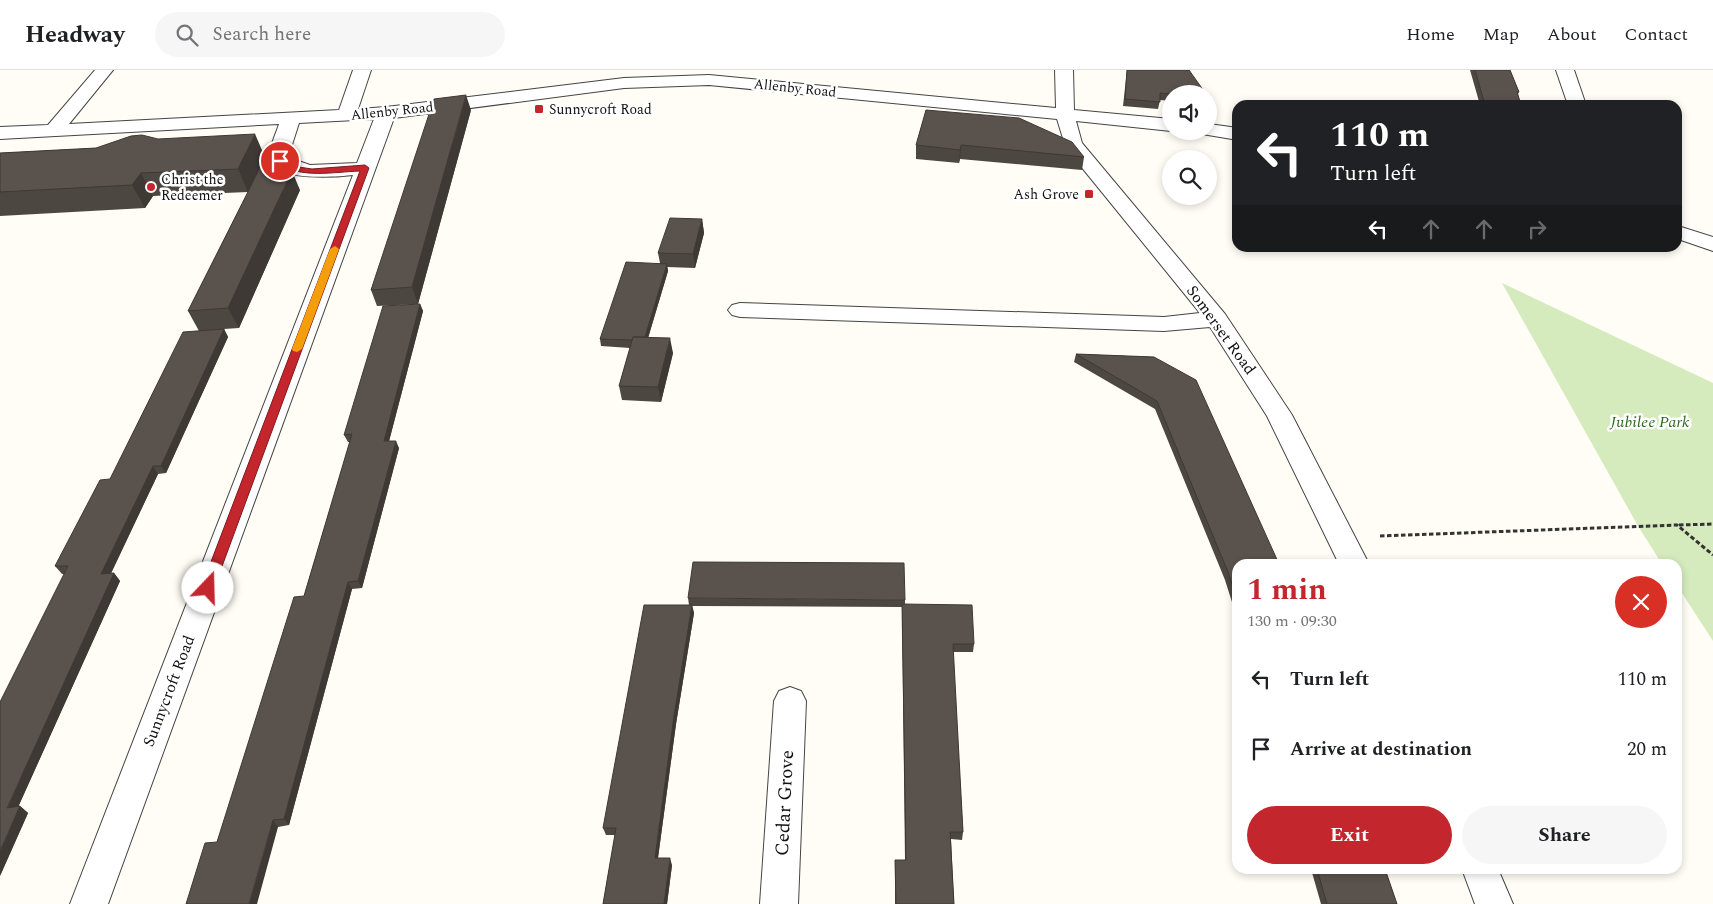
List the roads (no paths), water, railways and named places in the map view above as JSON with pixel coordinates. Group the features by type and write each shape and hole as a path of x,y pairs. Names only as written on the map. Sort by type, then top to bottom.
{"street":[{"path":"54,130 104,70"},
{"path":"346,116 362,70"},
{"name":"Somerset Road","path":"1064,70 1065,114 1074,144 1217,319 1279,415 1352,559"},
{"path":"1565,70 1575,100"},
{"name":"Allenby Road","path":"0,133 386,113 623,77 709,80 753,76 1162,124"},
{"name":"Sunnycroft Road","path":"89,904 386,113"},
{"path":"291,118 280,152 280,161 290,168 312,171 365,168"},
{"path":"1217,131 1232,133"},
{"path":"1682,233 1713,244"},
{"path":"740,310 1164,324 1217,319"},
{"name":"Cedar Grove","path":"779,904 790,701"},
{"path":"1482,874 1494,904"}],"place":[{"name":"Sunnycroft Road","path":"539,109"},
{"name":"Christ the Redeemer","path":"151,187"},
{"name":"Ash Grove","path":"1089,194"}],"park label":[{"name":"Jubilee Park","path":"1650,422"}]}
